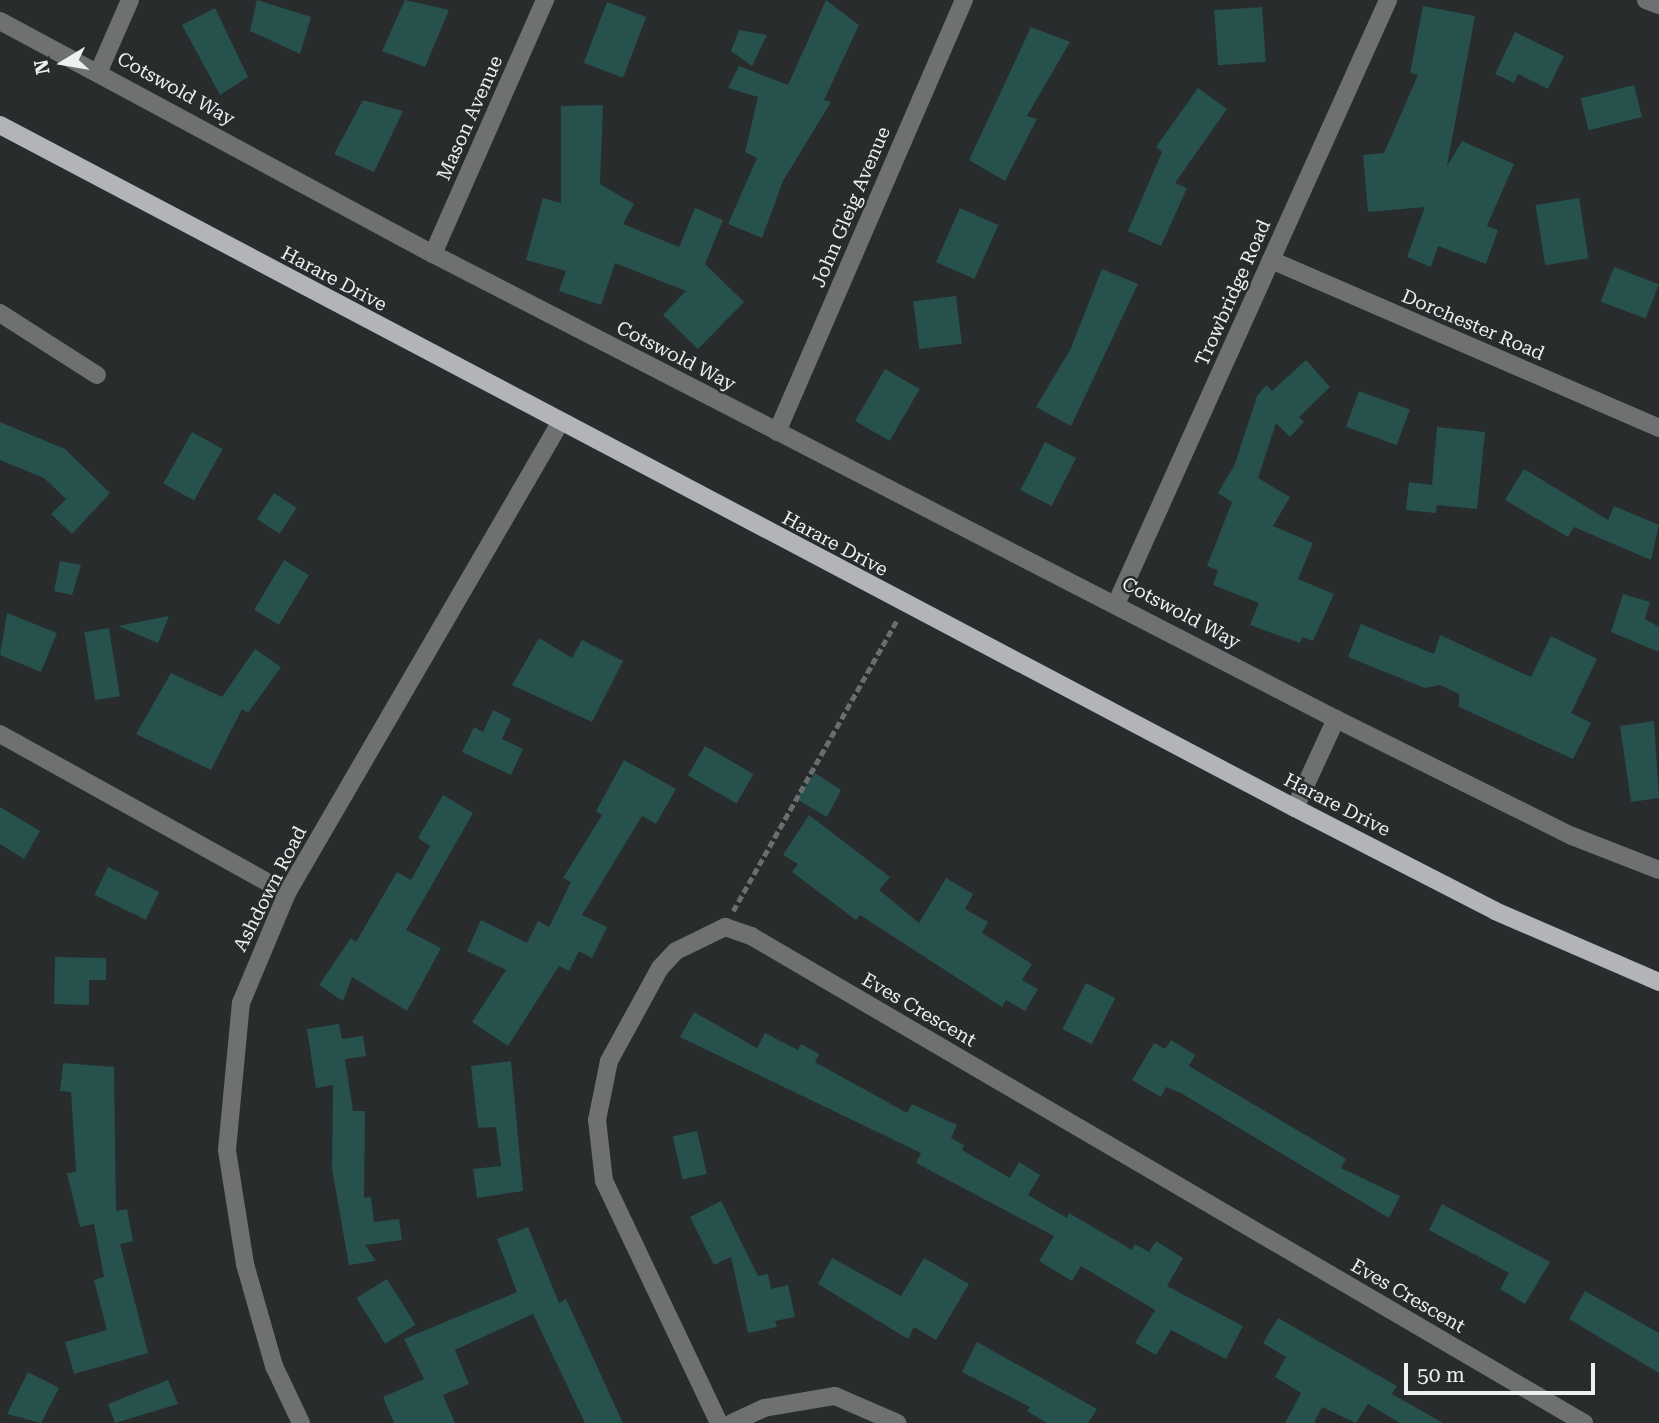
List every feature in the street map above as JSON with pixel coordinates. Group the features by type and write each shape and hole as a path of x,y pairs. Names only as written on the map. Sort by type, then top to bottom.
{"main road":[{"name":"Harare Drive","path":"0,125 560,423 1295,808 1495,911 1659,982"}],"street":[{"path":"99,71 130,0"},
{"name":"Mason Avenue","path":"433,254 545,0"},
{"name":"John Gleig Avenue","path":"776,432 964,0"},
{"name":"Trowbridge Road","path":"1117,602 1388,0"},
{"path":"1646,0 1659,5"},
{"name":"Cotswold Way","path":"0,21 99,71 433,254 776,432 1117,602 1336,719 1572,836 1659,870"},
{"name":"Dorchester Road","path":"1271,260 1659,428"},
{"path":"0,313 97,375"},
{"name":"Ashdown Road","path":"301,1423 274,1366 245,1264 227,1150 241,1003 287,893 560,423"},
{"path":"1295,808 1336,719"},
{"path":"0,734 287,893"},
{"path":"719,1423 604,1181 597,1120 609,1061 660,968 676,951 724,927"},
{"name":"Eves Crescent","path":"724,927 751,936 1584,1423"},
{"path":"732,1423 764,1408 835,1396 897,1423"}],"path":[{"path":"724,927 906,605"}],"building":[{"path":"257,0 311,17 300,54 250,31"},
{"path":"405,0 449,10 425,67 382,51"},
{"path":"826,0 859,25 824,100 831,102 783,181 762,238 728,224 757,158 745,152 758,97 728,88 739,66 788,85"},
{"path":"607,2 646,17 623,78 584,63"},
{"path":"1423,6 1475,16 1447,166 1462,141 1514,164 1487,226 1498,230 1486,264 1438,246 1431,267 1407,257 1425,207 1368,212 1363,155 1384,153 1418,75 1410,73"},
{"path":"1262,7 1266,62 1218,65 1214,10"},
{"path":"215,8 248,77 220,95 182,25"},
{"path":"1031,27 1070,42 1027,116 1037,119 1005,181 969,160"},
{"path":"739,30 767,35 752,66 731,51"},
{"path":"1515,32 1564,56 1548,89 1518,74 1514,83 1495,74"},
{"path":"1634,85 1642,117 1589,130 1581,98"},
{"path":"1198,88 1227,109 1175,183 1187,188 1161,246 1128,231 1162,152 1156,147"},
{"path":"363,100 403,111 374,172 334,154"},
{"path":"603,105 600,184 634,204 623,224 679,247 695,208 723,220 705,264 744,302 698,349 663,315 686,291 615,263 601,305 559,291 566,271 526,260 543,198 561,203 561,106"},
{"path":"1579,198 1589,258 1545,265 1536,205"},
{"path":"960,208 998,225 974,279 936,262"},
{"path":"1614,267 1659,284 1646,319 1601,302"},
{"path":"1102,269 1138,284 1071,426 1036,407 1071,348"},
{"path":"956,296 962,344 919,349 913,301"},
{"path":"1306,360 1330,387 1299,417 1304,422 1290,437 1276,423 1258,478 1290,497 1273,526 1313,543 1298,579 1334,594 1313,641 1302,637 1300,643 1250,625 1259,603 1213,585 1218,570 1207,566 1232,502 1218,493 1235,464 1257,396 1266,385 1272,391"},
{"path":"885,369 920,389 890,441 855,421"},
{"path":"1359,391 1410,409 1397,445 1346,427"},
{"path":"0,422 65,449 110,493 72,534 51,514 66,499 44,478 0,460"},
{"path":"1437,427 1485,432 1477,509 1437,505 1436,513 1406,510 1409,482 1432,485"},
{"path":"192,432 223,449 194,501 163,484"},
{"path":"1045,442 1076,458 1052,506 1020,490"},
{"path":"1524,469 1608,520 1614,506 1659,525 1651,560 1574,527 1568,537 1505,500"},
{"path":"274,493 297,508 280,534 257,519"},
{"path":"284,560 309,575 279,625 254,610"},
{"path":"60,561 81,565 72,595 54,591"},
{"path":"1623,594 1650,602 1645,619 1659,627 1659,652 1611,632"},
{"path":"7,613 57,633 41,672 0,655"},
{"path":"169,616 158,643 118,626"},
{"path":"1361,624 1434,654 1440,635 1531,677 1551,636 1597,659 1571,713 1591,723 1573,759 1459,707 1459,694 1440,685 1425,688 1348,657"},
{"path":"109,628 120,696 95,700 84,632"},
{"path":"539,638 572,658 582,640 623,661 592,722 512,685"},
{"path":"255,649 281,667 248,713 242,709 211,770 136,734 171,673 222,697"},
{"path":"493,710 511,719 502,739 523,749 511,775 462,752 474,727 483,732"},
{"path":"1654,721 1659,798 1631,802 1620,726"},
{"path":"705,746 753,774 736,803 688,775"},
{"path":"624,760 676,789 656,824 642,816 582,915 607,927 592,958 579,951 569,971 559,966 508,1046 472,1022 506,970 467,951 481,920 527,943 538,921 549,927 571,882 563,878 602,815 596,811"},
{"path":"815,773 841,790 827,817 796,799"},
{"path":"443,795 473,813 406,930 441,948 407,1011 352,977 343,1001 319,985 351,938 356,942 397,872 411,880 430,846 418,838"},
{"path":"0,807 40,831 24,859 0,844"},
{"path":"809,815 890,877 879,890 919,923 946,878 973,894 965,909 988,922 982,933 1032,964 1022,980 1038,989 1025,1011 1006,1000 1002,1007 860,915 856,920 792,872 798,864 783,855"},
{"path":"108,867 159,892 146,920 94,895"},
{"path":"55,957 106,958 106,980 89,980 89,1005 54,1004"},
{"path":"1086,983 1115,998 1092,1044 1062,1029"},
{"path":"694,1012 757,1048 765,1033 798,1050 801,1044 819,1054 815,1062 907,1113 912,1104 957,1125 951,1138 964,1145 962,1150 1010,1178 1019,1162 1040,1175 1028,1195 1067,1218 1069,1213 1132,1250 1135,1244 1149,1252 1156,1241 1183,1258 1167,1286 1243,1326 1226,1359 1171,1330 1156,1355 1135,1343 1155,1310 1081,1266 1072,1281 1039,1261 1054,1236 916,1163 921,1153 680,1037"},
{"path":"339,1024 342,1039 363,1036 366,1056 345,1059 353,1111 365,1111 364,1198 371,1197 374,1222 399,1219 402,1240 365,1245 376,1261 349,1265 332,1169 333,1085 316,1088 307,1029"},
{"path":"1171,1040 1195,1055 1189,1066 1346,1159 1341,1168 1400,1196 1389,1218 1181,1093 1166,1087 1161,1097 1132,1080 1154,1043 1165,1049"},
{"path":"511,1061 523,1191 477,1198 473,1169 501,1166 496,1127 478,1128 471,1066"},
{"path":"63,1063 114,1067 116,1211 127,1209 133,1241 120,1244 148,1353 74,1374 65,1342 107,1330 94,1280 104,1277 94,1224 80,1227 67,1173 76,1172 71,1092 60,1091"},
{"path":"697,1131 707,1174 683,1179 673,1137"},
{"path":"721,1201 758,1276 768,1274 771,1289 788,1285 795,1317 775,1321 777,1327 748,1333 731,1257 714,1265 690,1217"},
{"path":"1442,1204 1550,1262 1525,1304 1500,1289 1509,1273 1429,1230"},
{"path":"528,1227 559,1303 566,1299 623,1423 585,1423 533,1314 455,1350 469,1384 443,1395 455,1423 394,1423 383,1397 424,1379 404,1339 517,1292 497,1239"},
{"path":"832,1258 901,1296 924,1258 969,1284 936,1340 914,1327 908,1339 818,1284"},
{"path":"387,1279 416,1325 385,1344 356,1298"},
{"path":"1585,1291 1659,1333 1659,1373 1569,1319"},
{"path":"1278,1318 1397,1386 1392,1394 1443,1423 1400,1423 1368,1404 1356,1423 1322,1407 1314,1423 1285,1423 1301,1393 1275,1377 1286,1357 1263,1343"},
{"path":"977,1342 1097,1409 1088,1423 1047,1423 1027,1411 1030,1407 962,1372"},
{"path":"28,1372 59,1388 41,1423 7,1414"},
{"path":"168,1380 178,1404 115,1423 108,1404"}]}
